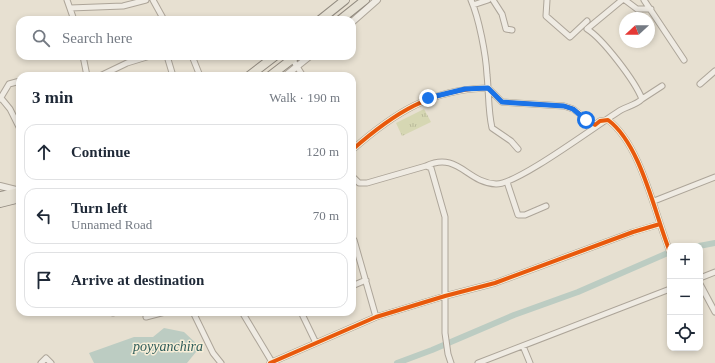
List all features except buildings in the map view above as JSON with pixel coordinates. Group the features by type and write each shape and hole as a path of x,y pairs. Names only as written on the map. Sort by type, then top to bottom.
{"main road":[{"path":"325,16 345,0"},
{"path":"345,16 365,0"},
{"path":"253,72 270,60"},
{"path":"275,72 289,60"},
{"path":"0,196 16,192"},
{"path":"0,203 16,199"}],"street":[{"path":"67,0 73,16"},
{"path":"70,8 123,6 146,0"},
{"path":"153,0 162,16"},
{"path":"356,18 377,0"},
{"path":"488,0 472,2 487,75 489,113 492,128 511,140 518,149"},
{"path":"493,0 502,14 506,29 512,30"},
{"path":"547,0 546,16 570,37 587,21"},
{"path":"622,0 587,29 613,55 638,89 642,99"},
{"path":"626,0 637,9 651,9"},
{"path":"644,0 684,60"},
{"path":"84,60 86,72"},
{"path":"109,72 138,60"},
{"path":"168,60 172,72"},
{"path":"194,60 198,72"},
{"path":"294,60 300,72"},
{"path":"290,72 305,60"},
{"path":"700,84 715,72"},
{"path":"16,83 9,84 1,99 10,109 16,121"},
{"path":"356,180 359,183 367,183 439,161 453,163 480,181 498,185 507,182 540,163 622,110 637,104 662,86"},
{"path":"356,147 382,124 415,104 440,95 465,89 488,88 502,102 564,106 573,109 595,125 600,121 608,120 619,128 649,186 667,243"},
{"path":"426,166 431,168 445,217 446,333 448,354 451,363"},
{"path":"654,201 715,177"},
{"path":"507,182 518,215 525,215 546,206"},
{"path":"0,186 16,190"},
{"path":"244,316 271,362 376,317 445,296 495,283 633,232 660,224"},
{"path":"356,247 376,317"},
{"path":"703,277 715,272"},
{"path":"356,284 366,280"},
{"path":"478,363 667,290"},
{"path":"703,290 715,312"},
{"path":"195,316 213,353 222,363"},
{"path":"303,316 316,343"},
{"path":"523,346 530,363"},
{"path":"41,363 46,358 51,363"}],"green space":[{"path":"424,109 431,122 402,136 396,123"}],"water":[{"name":"poyyanchira","path":"164,328 184,332 200,347 187,363 94,363 89,353 134,337 153,337"}],"waterway":[{"path":"703,245 715,243"},
{"path":"397,363 432,350 514,315 578,292 667,253"}],"cycle path":[{"path":"356,147 398,114 431,98 468,89 488,88 502,102 564,106 573,109 595,125 600,121 608,120 620,131 630,146 646,181 667,244"},
{"path":"270,363 376,317 445,296 495,283 633,232 660,224"}],"route":[{"path":"428,98 465,89 488,88 502,102 564,106 573,109 586,120"}]}
